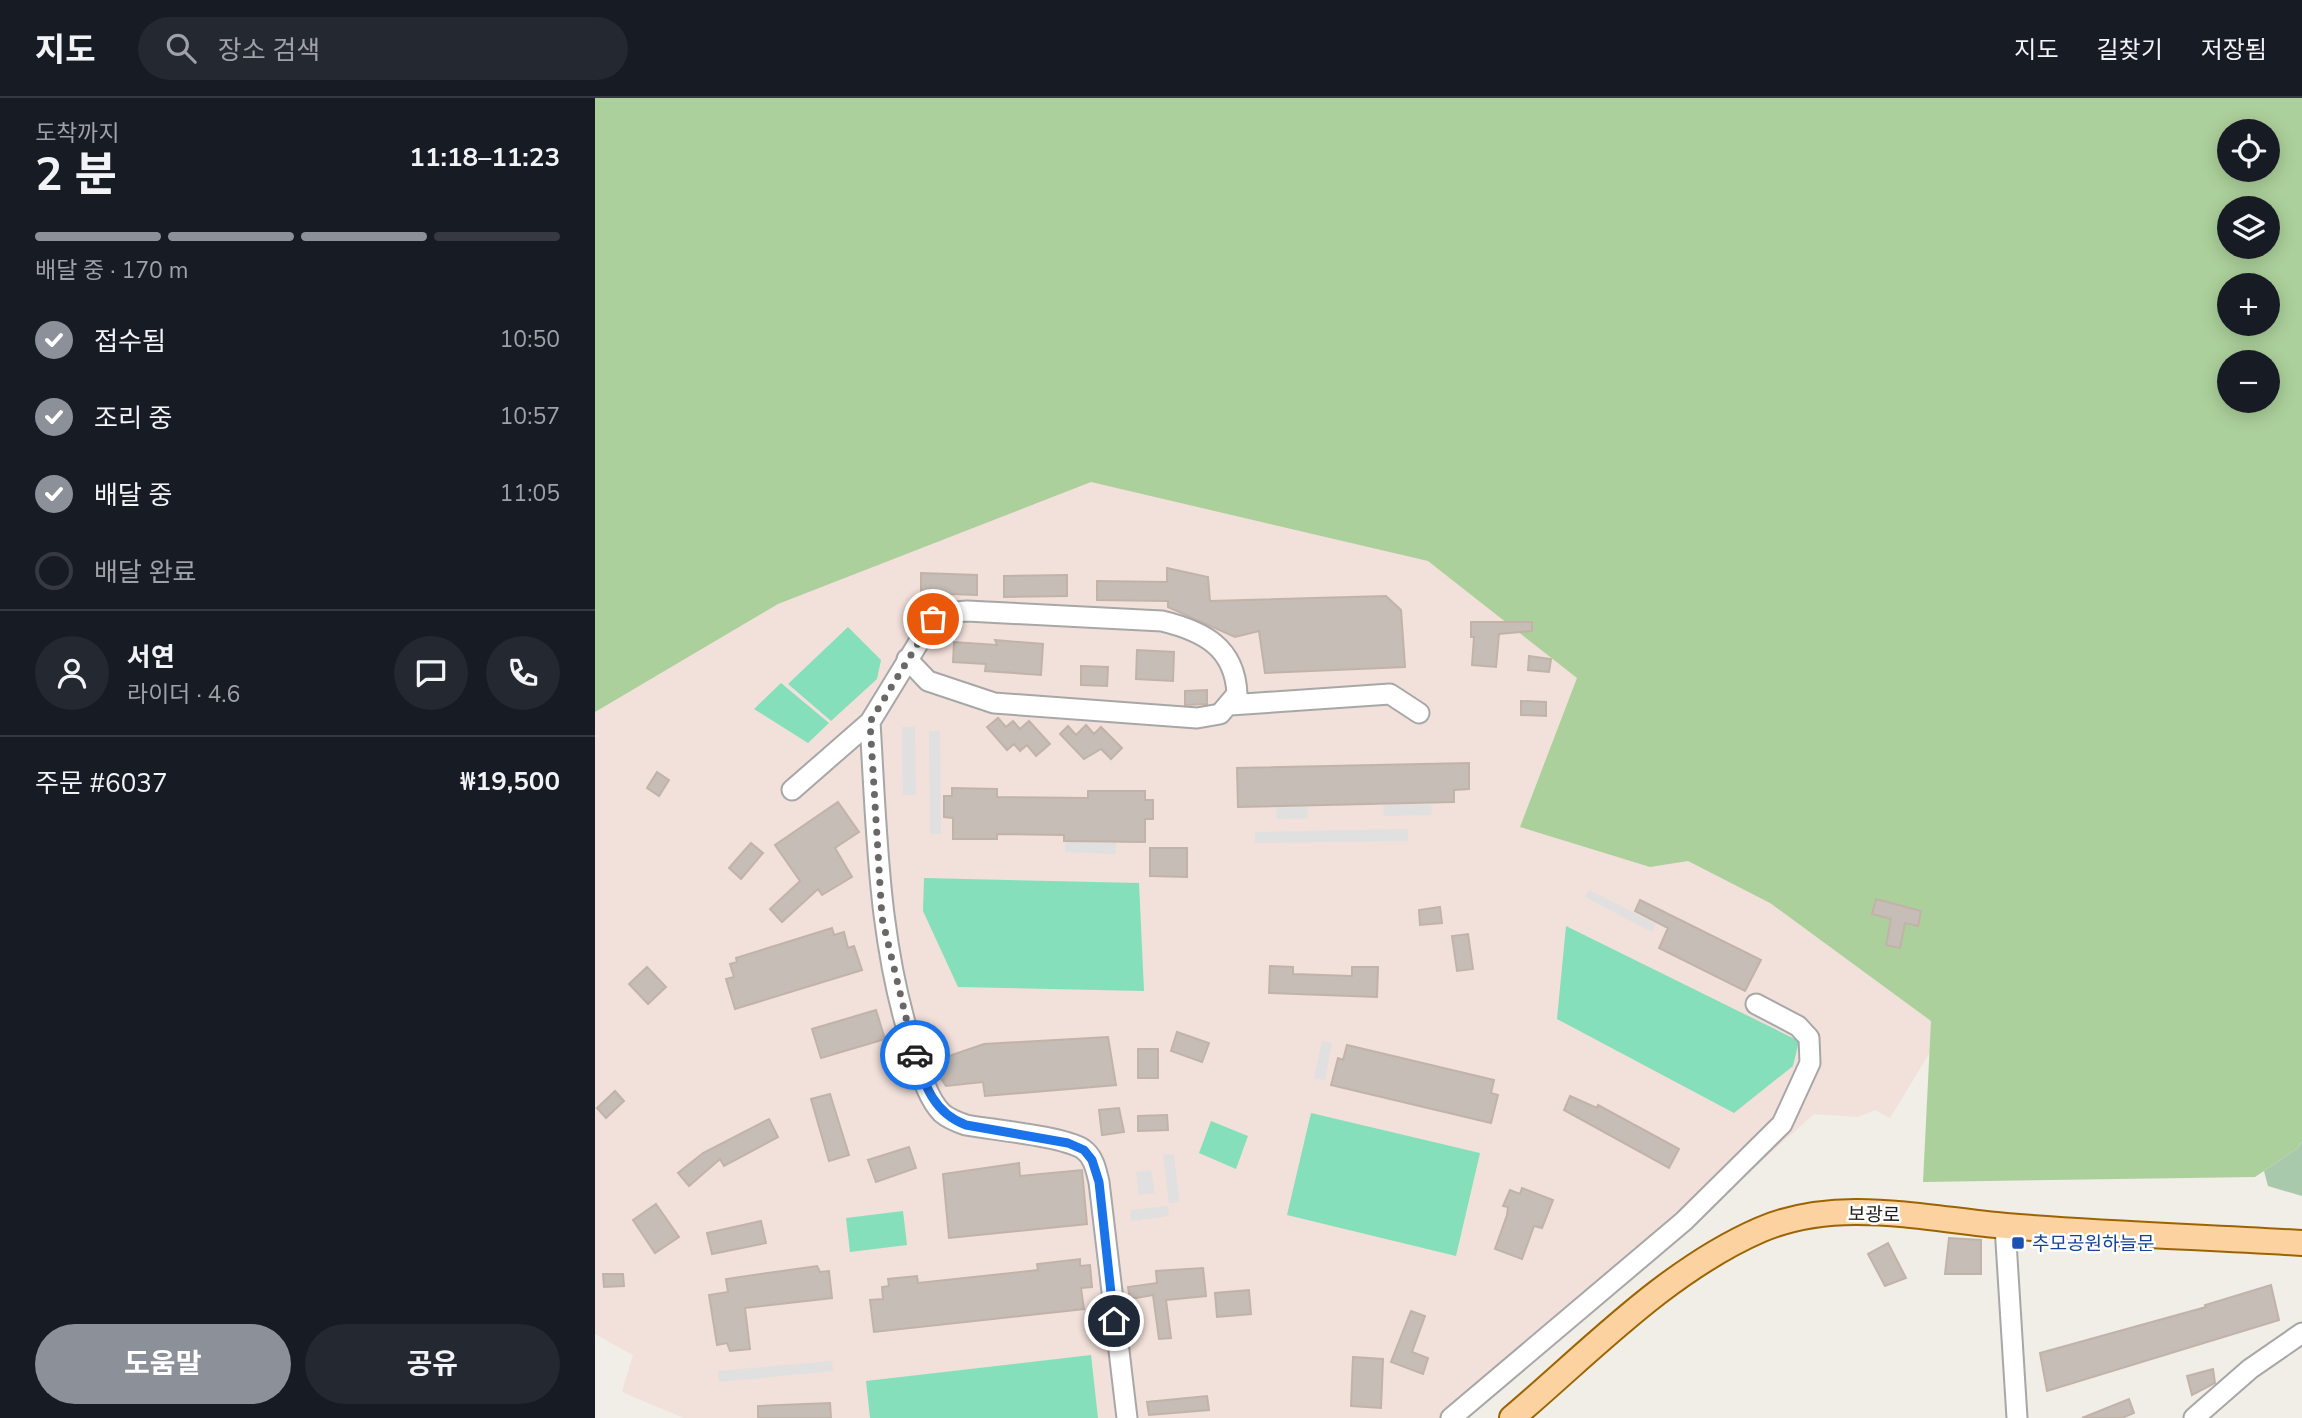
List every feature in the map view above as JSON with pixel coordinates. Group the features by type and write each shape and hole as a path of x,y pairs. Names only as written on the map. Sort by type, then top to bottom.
{"main road":[{"name":"보광로","path":"1512,1418 1659,1293 1714,1252 1763,1229 1814,1214 1887,1212 2005,1226 2302,1243"}],"street":[{"path":"792,790 870,722 907,659 926,628 933,619 944,613 967,611 1162,621 1206,635 1224,651 1236,679 1237,694 1220,714 1197,718 995,704 928,681 907,659"},
{"path":"1230,705 1390,694 1419,713"},
{"path":"870,722 882,918 901,1010 916,1061 933,1100 951,1119 966,1125 1068,1143 1084,1150 1092,1160 1099,1182 1127,1418"},
{"path":"1451,1418 1684,1221 1782,1124 1810,1063 1809,1038 1798,1026 1756,1004"},
{"path":"2005,1226 2017,1418"},
{"path":"2194,1418 2250,1369 2302,1334"}],"shaded area":[{"path":"951,457 1390,531 1819,723 1938,1039 1890,1118 1875,1110 1858,1117 1814,1114 1701,1215 1460,1418 684,1418 622,1392 633,1355 595,1334 595,633"},
{"path":"902,727 915,727 916,795 903,795"},
{"path":"929,731 940,731 941,834 930,834"},
{"path":"1431,804 1432,815 1384,816 1383,805"},
{"path":"1307,806 1308,818 1277,819 1276,807"},
{"path":"1408,829 1408,841 1255,843 1255,832"},
{"path":"1065,841 1116,843 1115,854 1065,852"},
{"path":"1589,890 1656,924 1652,932 1585,897"},
{"path":"1322,1041 1332,1043 1325,1080 1314,1078"},
{"path":"1174,1154 1179,1202 1169,1203 1163,1155"},
{"path":"1151,1170 1155,1193 1139,1195 1136,1172"},
{"path":"1168,1206 1169,1216 1131,1221 1130,1210"},
{"path":"832,1361 833,1371 719,1382 718,1371"}],"green space":[{"path":"595,98 2302,98 2302,1141 2298,1148 2255,1177 1923,1182 1931,1021 1770,903 1688,861 1650,867 1520,827 1577,678 1428,561 1091,482 778,604 595,712"},
{"path":"848,627 881,660 877,679 831,721 788,684"},
{"path":"781,683 829,723 808,743 754,709"},
{"path":"924,878 1139,883 1144,991 958,987 923,911"},
{"path":"1566,926 1799,1041 1793,1066 1734,1113 1557,1019"},
{"path":"1311,1113 1480,1153 1456,1256 1287,1215"},
{"path":"1211,1121 1248,1136 1236,1169 1199,1153"},
{"path":"2302,1141 2302,1196 2268,1186 2264,1171 2298,1148"},
{"path":"903,1211 907,1245 850,1252 846,1218"},
{"path":"1091,1355 1098,1418 870,1418 866,1381"}],"building":[{"path":"1167,568 1208,577 1210,601 1386,596 1401,610 1405,667 1265,673 1259,631 1235,637 1168,607 1168,601 1097,600 1097,581 1167,582"},
{"path":"921,573 977,575 977,595 921,593"},
{"path":"1067,575 1067,596 1004,597 1004,576"},
{"path":"1471,622 1532,622 1532,631 1499,634 1496,667 1472,665 1474,637 1471,637"},
{"path":"995,640 1043,644 1041,675 985,671 986,664 953,662 954,642 997,645"},
{"path":"1137,650 1174,652 1173,681 1136,679"},
{"path":"1529,656 1551,659 1549,672 1528,670"},
{"path":"1081,666 1108,667 1107,686 1081,685"},
{"path":"1207,690 1207,704 1185,705 1185,691"},
{"path":"1521,701 1546,702 1546,716 1521,715"},
{"path":"998,718 1006,727 1013,721 1020,729 1029,721 1050,744 1036,756 1027,745 1020,751 1014,744 1007,750 987,727"},
{"path":"1086,725 1094,734 1101,727 1122,748 1111,759 1101,749 1084,759 1060,734 1068,726 1076,735"},
{"path":"1469,763 1469,789 1454,790 1454,802 1238,807 1237,768"},
{"path":"657,772 669,780 659,796 647,788"},
{"path":"952,788 997,789 997,797 1088,798 1088,791 1145,791 1145,800 1153,800 1153,819 1145,819 1145,842 1064,841 1064,835 997,834 997,839 953,839 953,818 944,817 944,796 952,796"},
{"path":"838,802 859,832 835,848 852,877 822,895 818,889 782,922 770,909 800,881 775,845"},
{"path":"751,843 763,853 741,879 729,868"},
{"path":"1150,848 1187,848 1187,877 1150,876"},
{"path":"1876,899 1921,911 1918,926 1905,923 1900,948 1886,945 1891,919 1872,914"},
{"path":"1640,900 1761,960 1745,991 1659,948 1668,928 1635,911"},
{"path":"1440,907 1442,923 1420,925 1419,910"},
{"path":"832,928 834,935 844,932 848,948 854,946 862,970 735,1009 726,979 734,977 730,964 737,962 736,958"},
{"path":"1468,934 1473,969 1457,971 1452,936"},
{"path":"1270,966 1293,967 1293,974 1352,976 1352,967 1378,967 1377,997 1269,993"},
{"path":"647,967 666,987 648,1004 629,984"},
{"path":"876,1010 885,1039 821,1058 812,1029"},
{"path":"1177,1032 1209,1043 1202,1062 1171,1051"},
{"path":"1108,1037 1116,1085 985,1096 983,1082 946,1086 936,1071 939,1063 952,1055 984,1044"},
{"path":"1347,1045 1494,1080 1491,1093 1498,1095 1491,1123 1331,1085 1338,1058 1343,1060"},
{"path":"1138,1049 1158,1049 1158,1078 1138,1078"},
{"path":"615,1091 624,1101 606,1118 597,1108"},
{"path":"830,1094 849,1155 829,1161 811,1099"},
{"path":"1570,1096 1597,1108 1598,1105 1679,1149 1669,1168 1564,1110"},
{"path":"1119,1108 1124,1132 1102,1135 1099,1110"},
{"path":"1167,1115 1168,1130 1138,1131 1138,1116"},
{"path":"769,1119 778,1137 724,1166 720,1159 689,1186 678,1173 703,1153"},
{"path":"909,1147 916,1168 876,1182 868,1160"},
{"path":"1019,1163 1020,1176 1082,1170 1087,1224 949,1238 943,1174"},
{"path":"1522,1188 1553,1200 1542,1228 1534,1226 1522,1259 1495,1249 1507,1215 1508,1207 1503,1206 1510,1190 1520,1194"},
{"path":"656,1204 679,1237 655,1253 633,1220"},
{"path":"761,1221 766,1243 712,1254 707,1233"},
{"path":"1949,1238 1981,1240 1981,1274 1945,1274"},
{"path":"1888,1243 1906,1278 1885,1286 1868,1254"},
{"path":"1080,1259 1080,1266 1090,1265 1092,1287 1081,1288 1084,1309 874,1332 870,1300 883,1299 882,1287 889,1286 888,1279 917,1276 918,1283 1038,1270 1037,1264"},
{"path":"817,1266 820,1272 829,1271 832,1298 745,1308 750,1349 730,1351 727,1343 717,1345 709,1295 728,1292 726,1279"},
{"path":"1203,1268 1206,1296 1166,1300 1171,1338 1159,1339 1153,1295 1130,1299 1128,1287 1157,1283 1156,1271"},
{"path":"603,1274 623,1274 624,1286 604,1287"},
{"path":"2271,1285 2279,1320 2047,1391 2040,1353 2206,1307 2205,1305"},
{"path":"1249,1290 1251,1314 1217,1317 1215,1293"},
{"path":"1411,1311 1425,1316 1412,1352 1428,1358 1423,1374 1391,1362"},
{"path":"1353,1357 1383,1359 1381,1408 1351,1406"},
{"path":"2213,1369 2215,1383 2192,1395 2187,1376"},
{"path":"1207,1396 1209,1410 1149,1415 1147,1402"},
{"path":"2129,1399 2134,1413 2122,1418 2082,1418"},
{"path":"830,1403 831,1418 758,1418 758,1406"}],"way so far":[{"path":"915,1055 901,1010 882,918 870,722 933,619"}],"place":[{"name":"추모공원하늘문","path":"2018,1243"}],"route":[{"path":"915,1055 933,1100 941,1112 951,1119 966,1125 1068,1143 1084,1150 1092,1160 1099,1182 1114,1321"}]}
